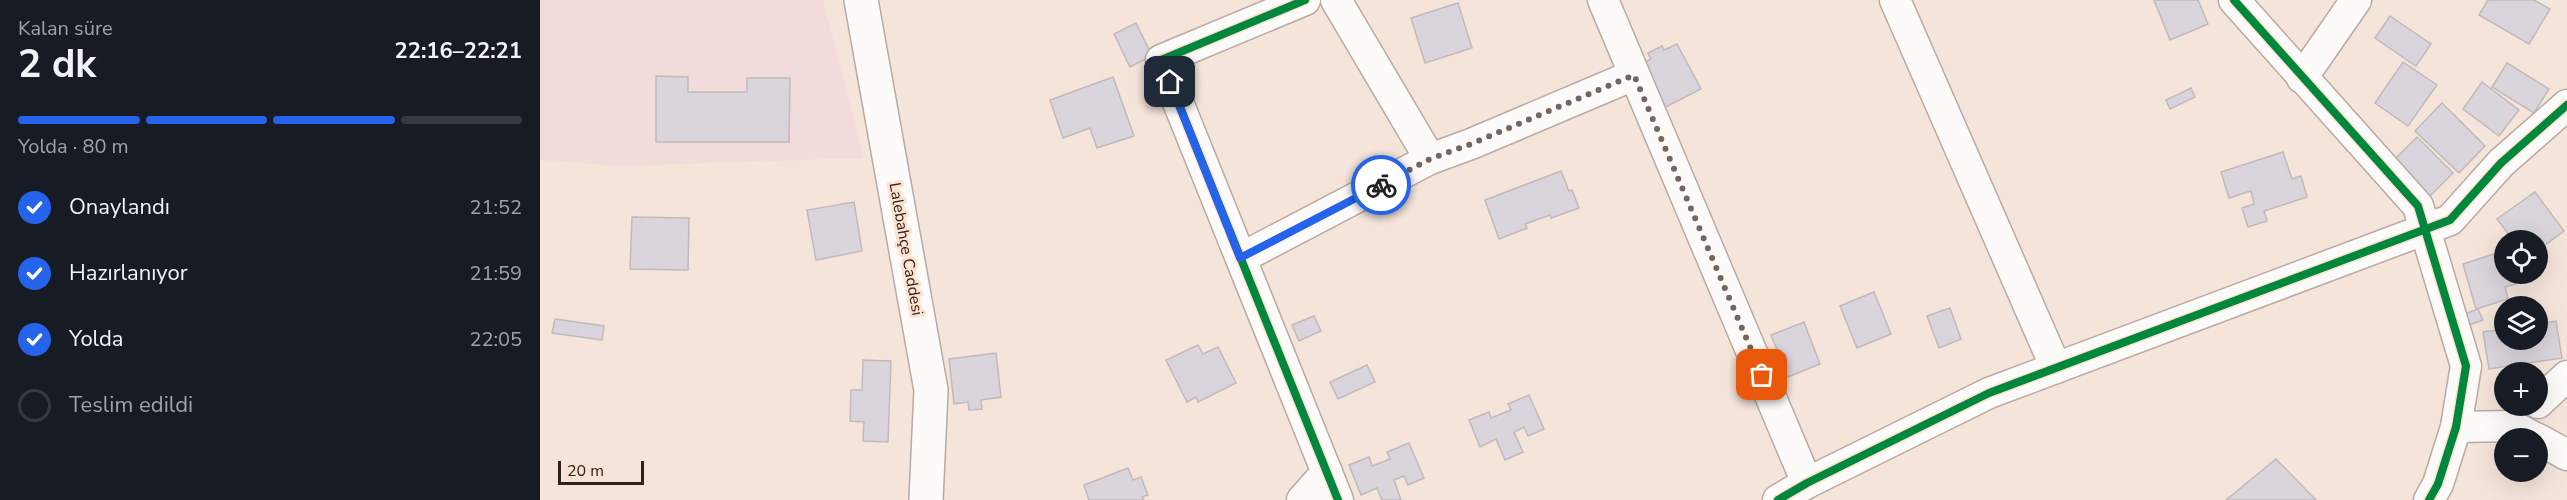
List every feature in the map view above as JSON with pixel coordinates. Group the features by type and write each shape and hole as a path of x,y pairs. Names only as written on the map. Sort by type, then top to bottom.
{"street":[{"name":"Lalebahçe Caddesi","path":"861,0 931,390 926,500"},
{"path":"1305,0 1161,60 1338,500"},
{"path":"1336,0 1430,159"},
{"path":"1603,0 1808,483"},
{"path":"1895,0 2056,368"},
{"path":"2234,0 2418,206 2466,366 2456,427 2438,484 2428,500"},
{"path":"2302,78 2356,0"},
{"path":"1240,258 1430,159 1634,75"},
{"path":"1778,500 1989,393 2450,220 2501,163 2567,105"},
{"path":"2548,394 2567,376"},
{"path":"2456,427 2494,431"},
{"path":"2548,445 2567,455"},
{"path":"1302,500 1327,472"}],"shaded area":[{"path":"540,0 823,0 864,158 621,166 540,160"}],"building":[{"path":"2154,0 2198,0 2208,24 2170,40"},
{"path":"2488,0 2534,0 2550,9 2529,44 2479,15"},
{"path":"1458,3 1472,48 1425,63 1411,18"},
{"path":"2390,16 2431,44 2416,66 2375,38"},
{"path":"1136,23 1152,56 1130,67 1114,34"},
{"path":"1677,44 1701,89 1656,112 1633,68 1651,59 1648,53 1662,46 1664,50"},
{"path":"2403,62 2437,85 2408,126 2375,103"},
{"path":"2507,63 2549,89 2534,113 2492,87"},
{"path":"656,76 688,77 688,92 747,92 747,78 790,78 789,142 656,142"},
{"path":"1113,77 1134,136 1097,148 1090,128 1063,138 1050,100"},
{"path":"2482,82 2519,110 2499,136 2463,109"},
{"path":"2191,88 2195,97 2170,109 2166,100"},
{"path":"2442,103 2485,146 2459,173 2415,131"},
{"path":"2417,137 2453,173 2425,201 2389,165"},
{"path":"2283,152 2292,179 2301,176 2307,197 2264,211 2267,221 2248,227 2242,208 2254,204 2251,191 2229,198 2221,172"},
{"path":"1561,171 1579,208 1525,224 1527,228 1499,239 1485,200"},
{"path":"2535,192 2564,231 2548,243 2548,230 2505,230 2497,219"},
{"path":"854,202 862,251 816,260 807,210"},
{"path":"632,217 689,218 688,270 630,269"},
{"path":"2494,254 2494,284 2516,284 2505,287 2507,296 2494,296 2494,303 2476,309 2463,264"},
{"path":"1874,292 1891,334 1857,348 1840,306"},
{"path":"1950,308 1961,339 1939,348 1927,316"},
{"path":"2478,309 2483,320 2462,328 2457,317"},
{"path":"1314,316 1321,331 1299,341 1292,325"},
{"path":"555,319 604,326 602,340 552,333"},
{"path":"2556,321 2562,358 2535,362 2494,362 2494,368 2489,369 2483,332 2494,330 2494,350 2548,350 2548,322"},
{"path":"1804,322 1820,364 1788,377 1771,335"},
{"path":"1198,345 1203,354 1218,347 1236,383 1198,402 1196,397 1187,402 1166,360"},
{"path":"996,353 1001,397 981,400 982,409 969,410 968,402 954,404 949,359"},
{"path":"863,360 891,361 888,442 863,441 864,422 850,421 851,390 862,390"},
{"path":"1367,365 1375,382 1338,399 1330,382"},
{"path":"1529,395 1544,429 1528,436 1524,427 1514,432 1523,452 1505,460 1496,439 1480,447 1469,420 1489,412 1491,418 1511,410 1508,404"},
{"path":"1409,443 1424,478 1408,485 1404,476 1394,480 1401,500 1382,500 1377,488 1361,495 1349,465 1369,457 1372,466 1390,459 1387,452"},
{"path":"2276,459 2316,500 2226,500"},
{"path":"1128,468 1133,480 1141,477 1148,495 1142,497 1144,500 1089,500 1084,485"}],"cycle path":[{"path":"1305,0 1161,60 1338,500"},
{"path":"2234,0 2418,206 2466,366 2456,427 2438,484 2429,500"},
{"path":"1778,500 1807,483 1989,393 2450,220 2501,163 2567,105"}],"way so far":[{"path":"1381,185 1430,159 1634,75 1762,375"}],"route":[{"path":"1170,82 1240,258 1381,185"}]}
